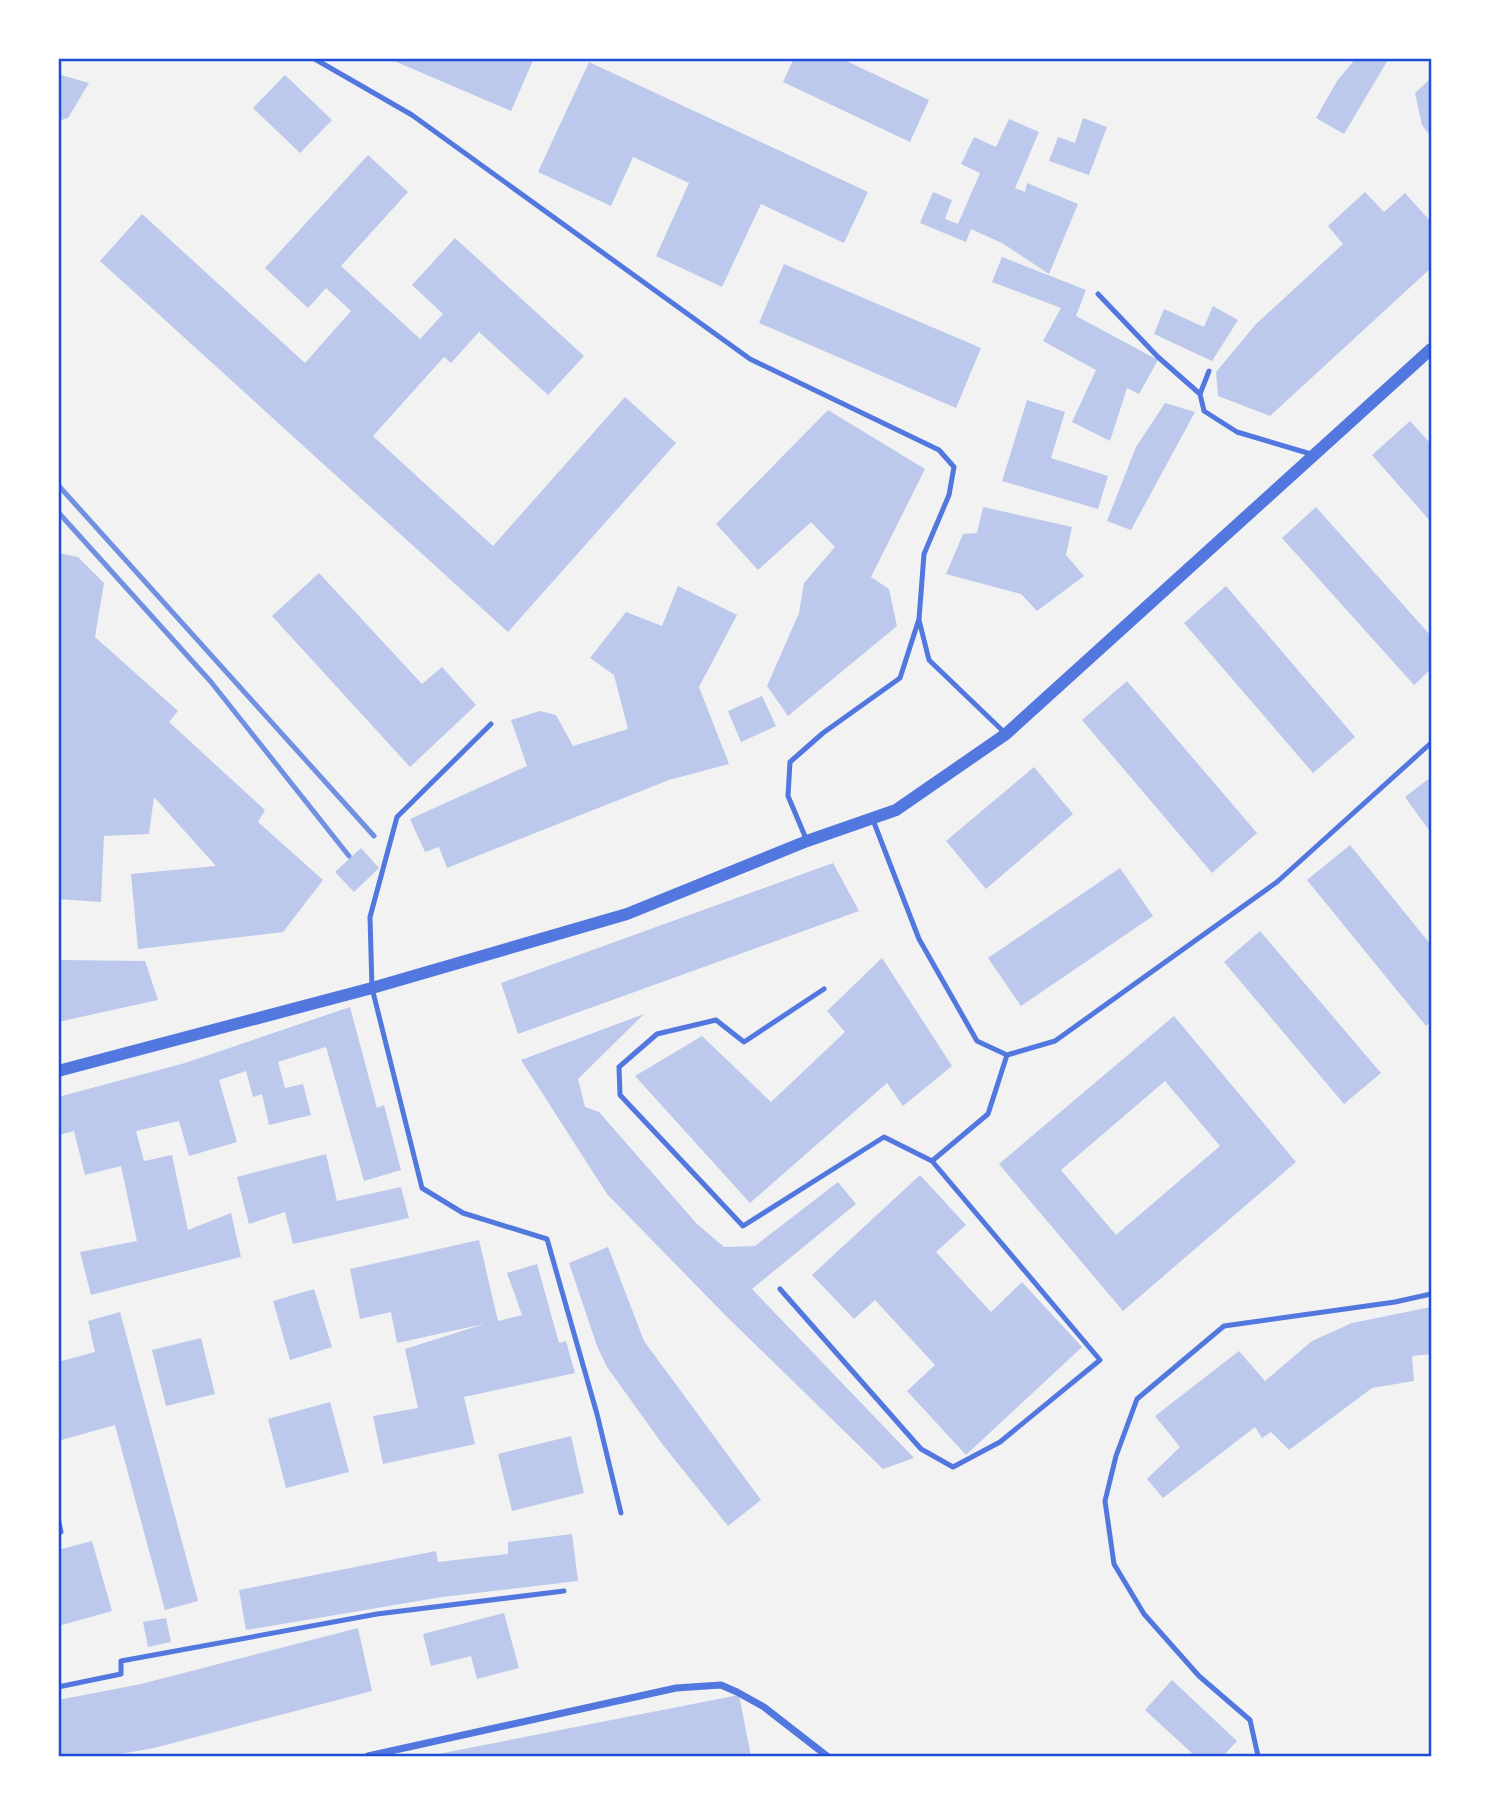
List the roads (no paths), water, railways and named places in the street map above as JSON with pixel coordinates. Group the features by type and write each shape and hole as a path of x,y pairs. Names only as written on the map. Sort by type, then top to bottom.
{"street":[{"path":"58,1071 372,988 627,914 807,841 896,810 1006,734 1431,349"},
{"path":"368,1756 676,1688 721,1685 764,1707 827,1756"}],"lane":[{"path":"313,58 412,115 750,359 939,450 954,467 949,495 924,554 919,619 900,678 823,733 790,762 788,796 807,841"},
{"path":"1098,294 1158,357 1200,394"},
{"path":"1209,371 1200,394 1204,411 1237,432 1313,455"},
{"path":"919,619 929,660 1006,734"},
{"path":"491,724 397,817 370,917 372,988 422,1188 463,1213 547,1239 597,1414 621,1513"},
{"path":"873,820 919,939 977,1041 1007,1055 1055,1041 1277,882 1431,743"},
{"path":"780,1289 921,1449 953,1467 1000,1442 1100,1360 932,1161 884,1137 743,1226 620,1095 619,1068 657,1034 716,1020 744,1042 824,989"},
{"path":"932,1161 988,1114 1007,1055"},
{"path":"1258,1756 1250,1720 1199,1676 1144,1615 1114,1564 1105,1501 1116,1457 1137,1399 1224,1326 1395,1302 1431,1294"},
{"path":"58,1518 61,1532"},
{"path":"58,1687 121,1674 121,1661 377,1614 564,1591"}],"railway":[{"path":"58,485 374,836"},
{"path":"58,512 211,682 349,856"}]}
